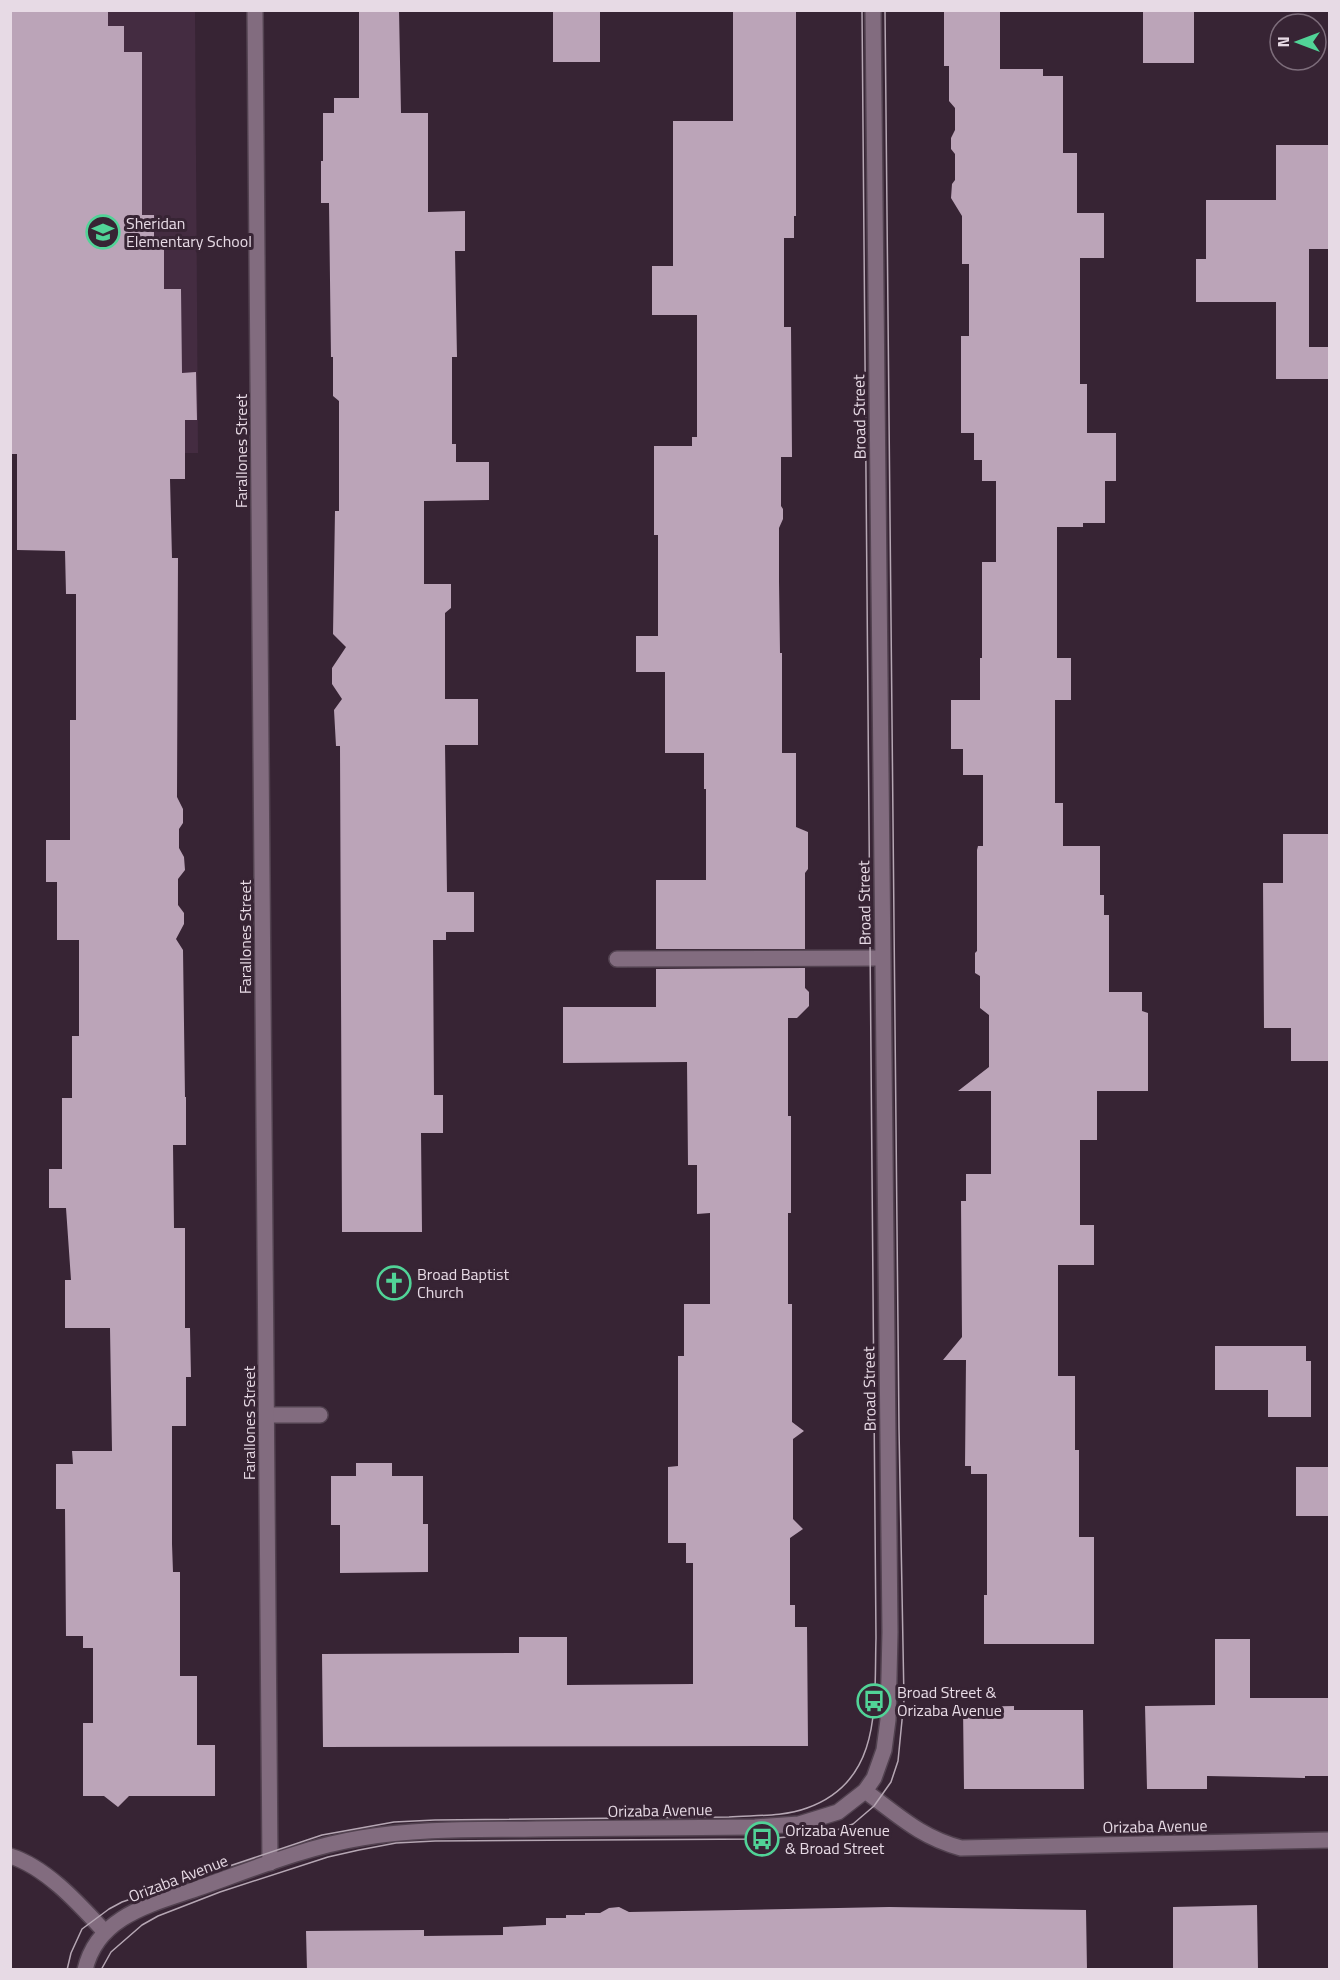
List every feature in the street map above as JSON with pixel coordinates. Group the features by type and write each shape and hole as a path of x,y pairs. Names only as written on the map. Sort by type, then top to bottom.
{"street":[{"name":"Farallones Street","path":"255,10 270,1863"},
{"name":"Broad Street","path":"865,1791 874,1778 884,1750 888,1720 890,1632 873,10"},
{"path":"616,959 882,958"},
{"path":"267,1415 320,1415"},
{"name":"Orizaba Avenue","path":"104,1931 117,1921 156,1903 323,1846 360,1838 437,1830 755,1827 799,1824 838,1812 865,1791 923,1834 941,1843 961,1848 1329,1840"},
{"path":"10,1856 23,1860 42,1871 104,1931 96,1942 85,1970"}],"shaded area":[{"name":"Sheridan Elementary School","path":"10,11 195,11 198,453 11,454"}],"building":[{"path":"10,10 108,10 108,26 124,26 124,52 142,52 142,215 154,215 154,237 164,237 164,289 181,289 182,373 196,372 197,420 185,420 185,479 170,479 172,558 178,558 177,797 183,809 183,823 179,829 179,848 184,857 185,870 178,879 178,905 184,913 184,924 176,939 183,950 186,1145 173,1145 174,1228 185,1228 185,1328 190,1328 191,1377 186,1377 186,1426 172,1426 172,1544 173,1572 180,1572 180,1676 197,1676 197,1745 215,1745 215,1796 129,1796 118,1807 104,1796 83,1796 83,1723 93,1723 93,1648 83,1648 83,1636 66,1636 65,1509 56,1509 56,1464 73,1464 72,1451 112,1451 110,1328 65,1328 65,1280 71,1280 66,1208 49,1208 49,1169 62,1169 62,1098 72,1098 72,1036 79,1036 79,940 57,940 57,882 46,882 46,840 70,840 70,720 76,720 76,594 66,594 65,551 17,550 17,454 10,454"},
{"path":"359,10 399,10 401,113 428,113 428,212 465,211 465,251 455,251 457,357 452,357 452,444 456,444 456,462 489,462 489,500 424,501 424,584 451,584 451,608 445,613 445,699 478,699 478,745 445,745 447,892 474,892 474,932 446,932 446,940 433,940 434,1095 443,1095 443,1133 421,1133 422,1232 342,1232 340,746 336,746 334,710 342,699 332,684 332,668 346,647 333,634 335,511 339,511 339,401 333,396 329,203 321,203 321,161 323,161 323,113 334,113 334,98 359,98"},
{"path":"553,10 600,10 600,62 553,62"},
{"path":"733,10 796,10 796,216 794,216 794,238 784,238 784,327 791,327 792,457 781,457 783,519 779,528 779,581 782,753 796,753 796,827 808,832 808,869 805,873 805,949 656,949 656,880 706,880 706,789 704,789 704,753 665,753 665,672 636,672 636,636 658,636 658,535 654,535 654,446 692,446 692,437 697,437 697,315 652,315 652,266 673,266 673,121 733,121"},
{"path":"944,10 1000,10 1000,69 1043,69 1043,76 1063,76 1063,153 1077,153 1077,213 1104,213 1104,258 1080,258 1080,384 1087,384 1087,433 1116,433 1116,481 1105,481 1105,523 1083,523 1083,527 1057,527 1057,658 1071,658 1071,700 1055,700 1055,803 1063,803 1063,846 1100,846 1100,895 1104,895 1104,915 1109,915 1109,992 1142,992 1142,1011 1148,1013 1148,1091 1097,1091 1097,1140 1080,1140 1080,1225 1094,1225 1094,1265 1058,1265 1058,1376 1075,1376 1075,1450 1079,1450 1079,1537 1094,1537 1094,1644 984,1644 984,1595 987,1595 987,1474 971,1474 971,1466 965,1466 966,1360 943,1360 962,1337 961,1201 966,1201 966,1174 991,1174 991,1091 958,1091 989,1067 989,1015 980,1008 980,976 975,973 977,850 978,846 983,846 983,775 963,775 963,749 951,749 951,700 980,700 982,562 996,562 996,481 982,481 982,460 974,460 974,433 961,433 961,336 969,336 969,264 962,264 962,216 951,198 952,184 955,180 955,154 951,149 951,138 955,130 955,108 949,101 949,66 944,66"},
{"path":"1143,10 1194,10 1194,63 1143,63"},
{"path":"1276,145 1329,145 1329,249 1309,249 1309,347 1329,347 1329,379 1276,379 1276,302 1196,302 1196,259 1206,259 1206,200 1276,200"},
{"path":"1283,834 1329,834 1329,1061 1291,1061 1291,1028 1264,1028 1263,883 1283,883"},
{"path":"805,968 805,988 809,992 809,1006 797,1018 788,1018 791,1213 788,1213 788,1304 792,1304 792,1422 804,1431 793,1439 793,1519 803,1529 790,1538 790,1605 795,1605 795,1627 807,1627 808,1746 323,1747 322,1654 519,1653 519,1637 567,1637 567,1685 693,1684 693,1563 686,1563 686,1543 668,1543 668,1467 678,1466 678,1356 684,1356 684,1304 710,1304 710,1213 697,1214 697,1165 688,1165 687,1062 563,1063 563,1007 656,1007 656,969"},
{"path":"1215,1346 1306,1346 1306,1361 1311,1361 1311,1417 1268,1417 1268,1390 1215,1390"},
{"path":"356,1463 392,1463 392,1476 423,1476 423,1524 428,1524 428,1572 340,1573 340,1525 331,1525 331,1476 356,1476"},
{"path":"1296,1467 1329,1467 1329,1516 1296,1516"},
{"path":"1215,1639 1250,1639 1250,1698 1329,1698 1329,1776 1305,1776 1305,1778 1207,1776 1207,1789 1147,1789 1145,1706 1215,1705"},
{"path":"1014,1706 1014,1710 1083,1710 1084,1789 964,1789 963,1707"},
{"path":"1257,1905 1258,1970 1173,1970 1173,1907"},
{"path":"619,1907 629,1912 889,1907 1086,1910 1087,1970 307,1970 306,1931 424,1930 424,1936 503,1935 503,1927 546,1925 546,1918 566,1918 566,1915 600,1913 609,1908"}],"tram line":[{"path":"67,1970 71,1953 82,1929 122,1902 322,1835 394,1822 435,1820 729,1817 788,1813 807,1808 832,1796 850,1779 862,1760 873,1714 876,1638 862,10"},
{"path":"101,1970 111,1952 142,1925 158,1916 220,1892 328,1857 396,1843 435,1841 762,1839 826,1834 853,1824 874,1806 891,1782 898,1761 904,1700 899,1429 885,10"}],"place":[{"name":"Sheridan Elementary School","path":"103,232"},
{"name":"Broad Baptist Church","path":"394,1283"},
{"name":"Broad Street & Orizaba Avenue","path":"874,1701"},
{"name":"Orizaba Avenue & Broad Street","path":"762,1839"}]}
